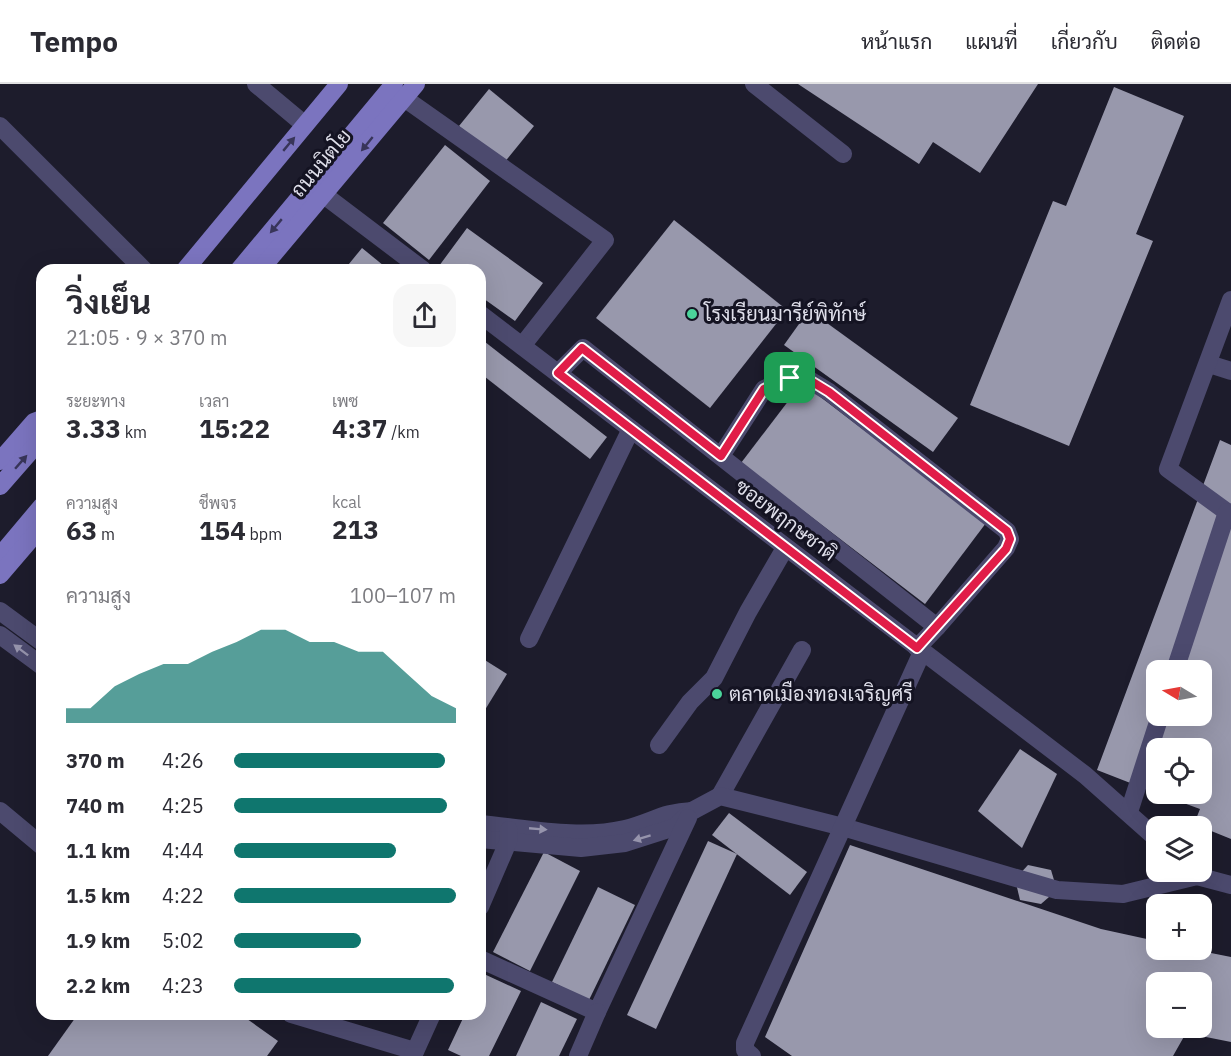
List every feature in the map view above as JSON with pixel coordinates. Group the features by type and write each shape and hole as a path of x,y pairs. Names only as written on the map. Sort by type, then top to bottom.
{"main road":[{"name":"ถนนนิตโย","path":"190,264 339,84"},
{"name":"ถนนนิตโย","path":"265,264 324,195 405,89"},
{"path":"245,264 405,89"},
{"path":"0,461 36,421"},
{"path":"0,486 36,445"},
{"path":"0,556 36,513"},
{"path":"0,575 36,533"}],"street":[{"path":"256,84 305,125"},
{"path":"754,84 843,154"},
{"path":"405,89 605,240 522,346"},
{"path":"0,126 138,264"},
{"path":"324,195 415,264"},
{"path":"1178,660 1229,512 1168,469 1231,300"},
{"name":"ซอยพฤกษชาติ","path":"486,319 1085,775 1146,828"},
{"path":"558,373 582,348 937,627"},
{"path":"1209,364 1231,371"},
{"path":"721,456 764,389 790,378 811,381 829,392 998,523 1007,531 1010,539 1006,549 937,627 920,650 745,1043 745,1050 752,1056"},
{"path":"529,639 631,429"},
{"path":"659,745 690,702 714,678 747,612 786,548"},
{"path":"0,611 36,638"},
{"path":"0,634 36,661"},
{"path":"486,826 508,834 581,848 625,843 675,827 692,811 720,796 802,650"},
{"path":"1129,812 1157,726"},
{"path":"720,796 843,827 1057,890 1123,894 1166,882"},
{"path":"0,811 36,841"},
{"path":"578,1056 692,811"},
{"path":"486,838 508,834"},
{"path":"486,891 508,834"},
{"path":"1212,879 1231,885"},
{"path":"486,961 597,1012"},
{"path":"309,1020 414,1054 429,1020"}],"building":[{"path":"798,84 1038,84 980,173 933,142 919,164"},
{"path":"1114,87 1184,116 1136,234 1153,241 1069,446 970,405 1053,201 1066,206"},
{"path":"489,89 534,126 504,163 459,126"},
{"path":"445,145 490,181 429,260 383,223"},
{"name":"โรงเรียนมารีย์พิทักษ์","path":"674,220 787,310 710,408 596,318"},
{"path":"467,228 543,283 515,321 486,300 486,264 440,264"},
{"path":"362,248 382,264 349,264"},
{"path":"809,310 958,418 933,452 784,345"},
{"path":"486,343 607,437 590,459 486,378"},
{"path":"802,383 986,523 925,604 741,463"},
{"path":"1220,440 1231,445 1231,839 1212,831 1212,816 1197,816 1200,809 1186,804 1212,804 1212,738 1146,738 1146,789 1097,770"},
{"path":"486,661 507,674 486,708"},
{"path":"1020,749 1057,774 1022,848 978,811"},
{"path":"729,813 807,872 790,895 712,835"},
{"path":"708,841 737,854 656,1029 627,1015"},
{"path":"850,845 1101,929 1146,939 1146,960 1212,960 1212,953 1231,957 1231,1042 1211,1038 1212,972 1146,972 1146,1038 1183,1038 1173,1056 792,1056 765,1037"},
{"path":"544,852 580,871 530,971 493,952"},
{"path":"1028,865 1051,870 1057,890 1041,904 1020,900 1015,879"},
{"path":"598,887 635,905 589,1000 552,982"},
{"path":"486,975 521,991 489,1056 461,1056 448,1050 462,1020 486,1020"},
{"path":"541,1002 577,1019 559,1056 516,1056"},
{"path":"74,1020 248,1020 278,1041 267,1056 48,1056"}],"place":[{"name":"โรงเรียนมารีย์พิทักษ์","path":"692,314"},
{"name":"ตลาดเมืองทองเจริญศรี","path":"717,694"}],"route":[{"path":"582,348 721,456 764,389 790,378 811,381 829,392 1007,531 1010,539 1006,549 917,648 558,373 582,348"}]}
